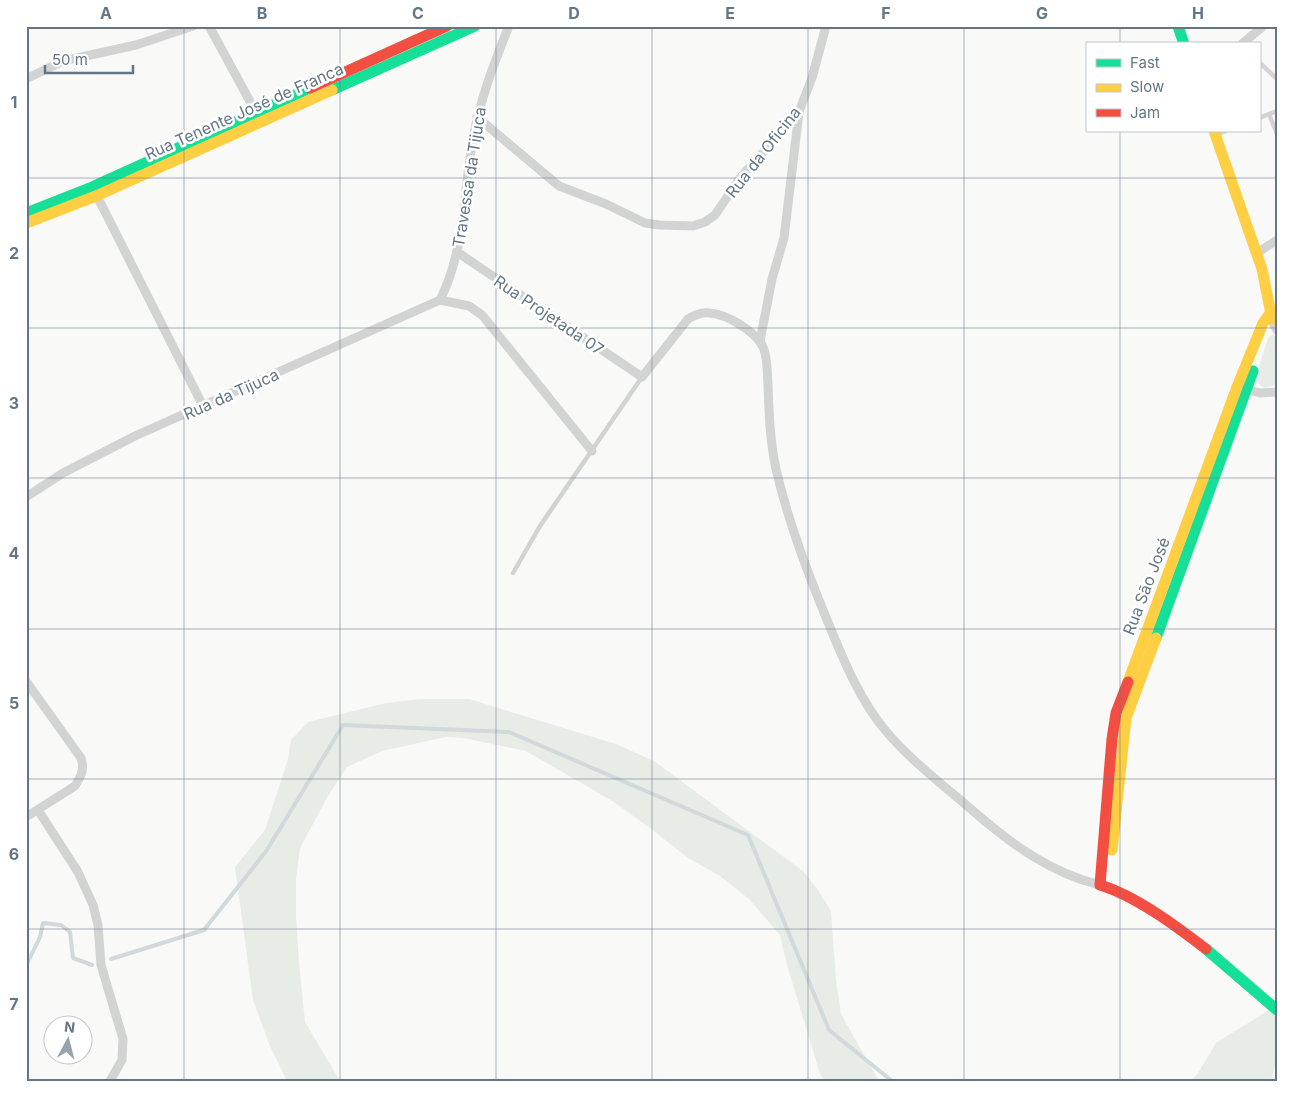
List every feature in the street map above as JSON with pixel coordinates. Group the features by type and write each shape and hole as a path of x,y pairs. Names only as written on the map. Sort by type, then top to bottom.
{"street":[{"path":"26,80 63,61 136,45 193,26"},
{"path":"209,26 258,117"},
{"name":"Rua Tenente José de Franca","path":"258,117 447,26"},
{"name":"Travessa da Tijuca","path":"440,300 449,283 457,252 477,117 490,73 509,26"},
{"name":"Rua da Oficina","path":"477,117 559,186 606,204 645,223 693,226 705,222 715,215 740,178 800,109 812,78 826,26"},
{"path":"1178,26 1183,42"},
{"path":"1244,42 1263,26"},
{"name":"Rua Tenente José de Franca","path":"26,223 258,117 471,27"},
{"path":"760,341 772,279 784,238 800,109"},
{"path":"1214,134 1257,252 1273,315"},
{"path":"94,191 203,406"},
{"name":"Rua Tenente José de Franca","path":"26,212 94,191"},
{"path":"1257,252 1277,240"},
{"name":"Rua Projetada 07","path":"457,252 642,377"},
{"path":"440,300 470,306 482,315 592,451"},
{"name":"Rua da Tijuca","path":"26,497 134,436 440,300"},
{"path":"642,377 688,319 697,314 710,313 723,317 748,330 760,341 766,357 770,429 776,467 791,523 815,592 844,659 862,696 884,729 911,758 1002,836 1032,856 1069,876 1104,886 1153,911 1188,934 1232,969 1277,1010"},
{"name":"Rua São José","path":"1104,886 1112,738 1116,712 1180,540 1241,388 1273,315"},
{"path":"1241,388 1260,393 1277,392"},
{"name":"Rua São José","path":"1104,886 1126,718 1191,545 1241,388"},
{"path":"1180,540 1191,545"},
{"path":"26,681 81,758 83,771 75,786 26,817"},
{"path":"38,810 78,872 93,905 98,925 101,965 123,1039 122,1060 110,1081"}],"lane":[{"path":"1260,63 1277,79"},
{"path":"1260,118 1277,111"},
{"path":"1269,114 1277,134"},
{"path":"513,572 540,526 642,377"}],"shaded area":[{"path":"1272,335 1277,336 1277,385 1264,388 1257,382 1256,376 1268,338"},
{"path":"421,699 469,699 616,744 654,761 803,871 831,911 836,980 841,1014 879,1081 825,1081 820,1074 787,965 780,935 749,899 720,876 688,858 614,802 526,751 464,738 446,737 382,751 347,767 328,796 300,848 296,880 296,916 305,1022 340,1081 287,1081 270,1046 253,1000 235,867 265,830 288,759 291,740 308,722 386,703"},
{"path":"1277,1005 1277,1058 1271,1081 1191,1081 1216,1043"}],"waterway":[{"path":"111,959 204,930 267,850 343,725 509,732 748,835 829,1030 892,1081"},
{"path":"26,966 40,937 43,923 61,925 70,932 73,958 92,965"}],"traffic: fast":[{"path":"332,90 475,26"},
{"path":"1178,26 1183,42"},
{"path":"26,213 92,187 310,88"},
{"path":"1156,638 1253,371"},
{"path":"1206,949 1277,1010"}],"traffic: slow":[{"path":"26,223 96,196 332,90"},
{"path":"1214,132 1262,269 1272,319"},
{"path":"1128,682 1237,387 1263,323 1271,312"},
{"path":"1112,850 1126,718 1156,638"}],"traffic: jam":[{"path":"310,88 447,26"},
{"path":"1128,682 1116,713 1112,739 1100,885 1128,896 1169,922 1206,949"}]}
